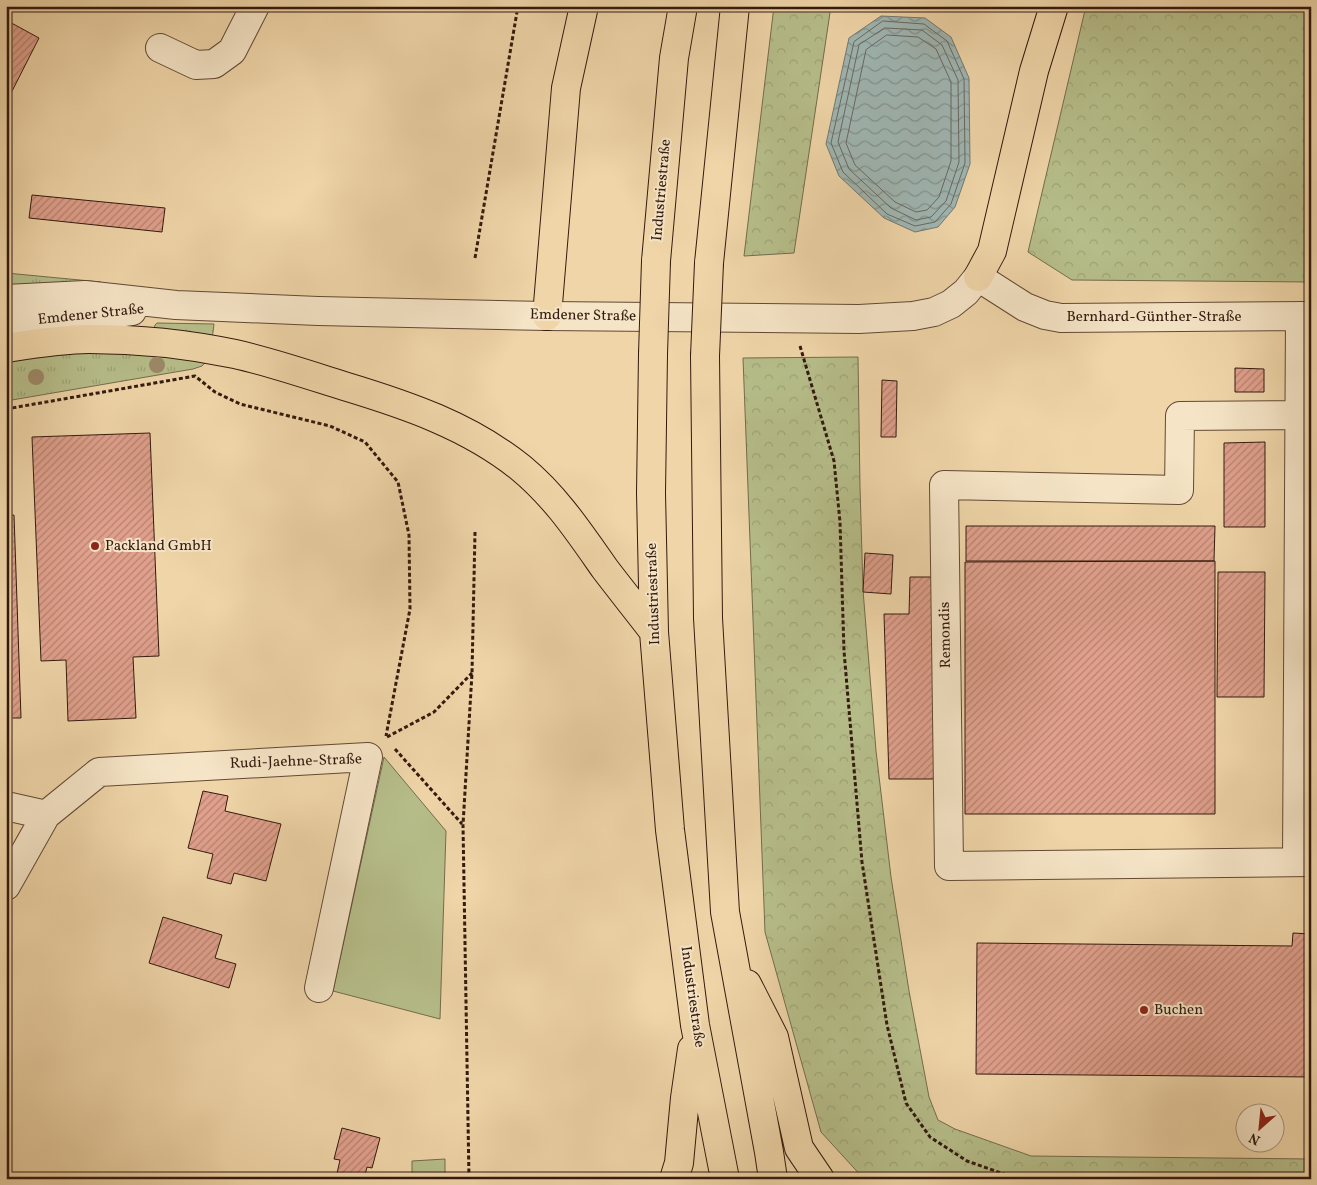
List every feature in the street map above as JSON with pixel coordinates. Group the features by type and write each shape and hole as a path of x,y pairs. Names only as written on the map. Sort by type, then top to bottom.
{"highway":[{"path":"547,316 566,88 584,6"},
{"name":"Industriestraße","path":"683,6 674,58 656,260 651,493 654,632 670,830 695,1025 724,1179"},
{"path":"735,6 709,263 705,356 708,618 725,912 773,1179"},
{"path":"1034,71 1036,6"},
{"path":"978,278 992,251 1034,71 1054,6"},
{"path":"6,348 87,339 157,342 222,352 375,395 437,418 472,435 496,450 521,468 556,501 654,632"},
{"path":"732,956 774,1037 799,1148 820,1179"},
{"path":"674,1179 678,1163 695,1025"}],"street":[{"path":"160,48 196,65 214,64 232,50 255,6"},
{"name":"Emdener Straße","path":"6,299 85,296 176,305 318,311 547,316 859,319 913,316 934,312 951,304 966,292 978,278"},
{"name":"Bernhard-Günther-Straße","path":"978,278 1025,307 1045,316 1061,318 1305,316"},
{"name":"Emdener Straße","path":"6,325 176,305"},
{"name":"Remondis","path":"1300,415 1180,416 1179,490 944,485 948,866 1304,862 1300,415 1305,316"},
{"name":"Rudi-Jaehne-Straße","path":"46,815 99,772 368,757 319,988"},
{"path":"6,806 46,815 6,886"}],"path":[{"path":"475,258 518,6"},
{"path":"799,319 799,344 834,461 840,522 844,651 862,862 887,1025 906,1104 930,1137 967,1160 1018,1179"},
{"path":"6,409 195,376 214,392 240,404 330,426 365,442 398,482 409,535 410,609 385,738"},
{"path":"469,1179 463,825 472,673 475,532"},
{"path":"385,738 434,712 472,673"},
{"path":"385,738 463,825"}],"green space":[{"path":"774,6 831,6 794,253 744,256"},
{"path":"1086,6 1311,6 1311,282 1072,280 1028,252"},
{"path":"6,273 101,282 100,284 6,291"},
{"path":"157,323 214,324 212,340 154,329"},
{"path":"102,352 207,361 202,366 193,369 6,401 6,359"},
{"path":"858,357 863,590 876,751 891,877 909,991 929,1097 938,1120 955,1129 1031,1156 1311,1159 1311,1179 864,1179 821,1132 765,932 743,358"},
{"path":"384,757 446,831 440,1019 333,991"},
{"path":"445,1159 445,1179 412,1179 412,1161"}],"water":[{"path":"881,16 925,18 951,37 969,78 970,164 955,207 938,227 915,232 884,218 839,176 826,144 849,38"}],"building":[{"path":"6,20 39,38 6,103"},
{"path":"32,195 165,208 162,232 29,218"},
{"path":"1235,368 1264,369 1264,392 1235,392"},
{"path":"882,380 897,381 896,437 881,437"},
{"name":"Packland GmbH","path":"150,433 159,656 133,657 136,718 68,721 66,660 41,661 32,437"},
{"path":"1265,442 1265,527 1224,527 1224,443"},
{"path":"14,515 21,718 6,718 6,516"},
{"path":"966,526 1215,526 1214,561 966,561"},
{"path":"865,553 893,555 891,594 863,592"},
{"path":"1215,561 1215,814 965,814 965,562"},
{"path":"1218,572 1265,572 1264,697 1217,697"},
{"path":"910,577 938,577 940,779 889,779 884,614 909,614"},
{"path":"203,791 228,796 225,811 281,824 266,881 234,873 231,884 207,878 213,854 188,848"},
{"path":"163,917 222,935 215,958 236,964 229,988 149,963"},
{"name":"Buchen","path":"1293,933 1311,934 1311,1077 976,1074 977,943 1292,946"},
{"path":"342,1128 380,1138 372,1168 367,1167 364,1179 336,1178 340,1160 334,1159"}],"place":[{"name":"Packland GmbH","path":"95,546"},
{"name":"Buchen","path":"1144,1010"}]}
